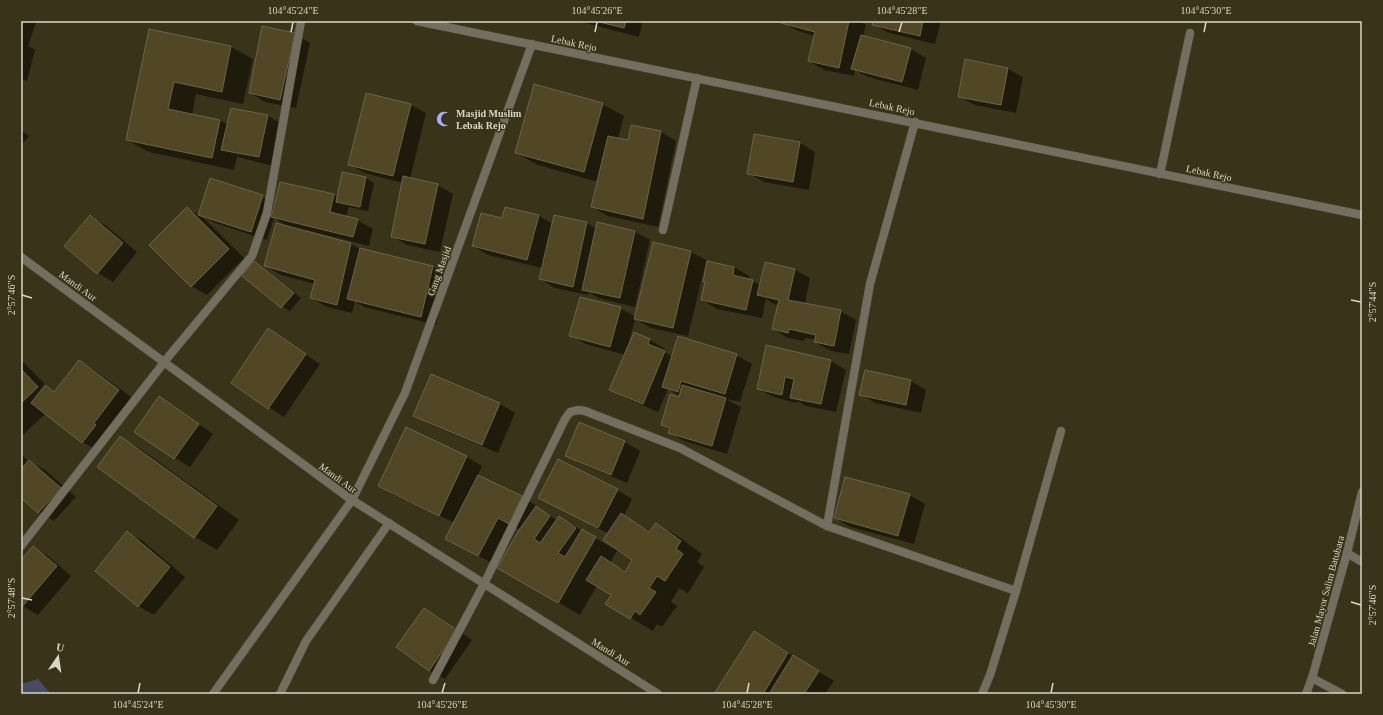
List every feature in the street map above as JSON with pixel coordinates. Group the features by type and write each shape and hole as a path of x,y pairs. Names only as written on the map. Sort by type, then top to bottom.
{"street":[{"path":"21,546 165,362 252,256 267,213 301,21"},
{"name":"Lebak Rejo","path":"417,21 915,122 1362,215"},
{"path":"1160,174 1190,33"},
{"name":"Gang Masjid","path":"213,694 352,500 405,393 532,44"},
{"path":"663,230 697,78"},
{"path":"827,526 870,284 915,122"},
{"name":"Mandi Aur","path":"21,257 352,500 658,694"},
{"path":"433,680 484,584 565,419 570,412 578,410 585,411 680,448 827,526 1016,591"},
{"path":"982,694 990,675 1016,591 1061,431"},
{"name":"Jalan Mayor Salim Batubara","path":"1306,694 1312,678 1347,554 1362,492"},
{"path":"280,694 306,641 389,523"},
{"path":"1347,554 1362,562"},
{"path":"1312,678 1342,694"}],"shaded area":[{"path":"38,679 51,694 21,694 21,684"}],"building":[{"path":"595,21 626,21 624,28"},
{"path":"782,21 849,21 839,68 808,61 815,32 781,23"},
{"path":"873,21 923,21 920,36 872,25"},
{"path":"262,26 295,33 280,100 249,93"},
{"path":"149,29 231,46 222,92 174,82 168,109 220,120 212,158 126,140"},
{"path":"861,35 911,48 902,82 851,69"},
{"path":"965,59 1008,68 1001,105 958,97"},
{"path":"534,84 603,103 584,172 515,153"},
{"path":"366,93 411,104 393,176 348,165"},
{"path":"231,108 268,115 259,157 221,150"},
{"path":"631,125 661,131 643,219 591,207 608,136 628,140"},
{"path":"754,134 800,142 793,182 747,174"},
{"path":"342,172 366,177 360,207 336,202"},
{"path":"403,176 438,184 425,244 391,237"},
{"path":"210,178 263,195 251,232 198,215"},
{"path":"280,182 334,194 330,212 358,219 353,237 271,217"},
{"path":"187,207 229,249 191,287 149,245"},
{"path":"505,207 539,215 527,260 472,246 481,213 502,218"},
{"path":"90,215 123,243 97,274 64,246"},
{"path":"554,215 587,222 573,287 539,279"},
{"path":"597,222 635,231 620,298 582,290"},
{"path":"276,223 351,243 337,305 310,298 315,280 264,266"},
{"path":"653,242 691,251 673,328 634,319"},
{"path":"360,248 433,266 421,317 347,299"},
{"path":"254,261 294,293 281,308 242,276"},
{"path":"707,261 734,267 733,275 753,280 746,310 701,300 705,282 703,282"},
{"path":"765,262 795,269 788,300 841,310 834,346 814,342 816,335 789,329 788,333 772,329 779,300 757,295"},
{"path":"580,297 621,307 610,347 569,336"},
{"path":"268,328 306,354 268,409 231,383"},
{"path":"634,332 650,339 648,344 665,351 643,404 609,390"},
{"path":"678,336 737,354 725,394 681,381 678,392 662,387"},
{"path":"766,345 831,360 821,404 790,398 794,379 785,377 782,395 757,389"},
{"path":"79,360 119,390 94,423 96,425 82,443 31,403 45,385 54,392"},
{"path":"21,369 38,387 21,403"},
{"path":"865,370 911,380 906,405 859,395"},
{"path":"431,374 500,403 482,445 413,416"},
{"path":"682,385 726,398 712,446 668,433 670,428 661,425 670,394 679,397"},
{"path":"159,396 199,424 174,459 134,432"},
{"path":"579,422 625,441 611,475 565,456"},
{"path":"406,427 467,456 439,516 378,486"},
{"path":"120,436 217,506 194,538 97,467"},
{"path":"558,459 618,489 598,528 538,498"},
{"path":"29,460 61,488 38,513 21,498 21,469"},
{"path":"478,475 522,496 509,524 498,518 478,556 445,539"},
{"path":"845,477 910,494 898,536 834,518"},
{"path":"536,506 550,516 534,539 540,543 559,516 576,528 558,553 565,557 582,529 596,537 558,603 497,568 519,530"},
{"path":"621,513 649,532 656,523 681,541 676,549 683,554 665,581 657,576 649,588 656,592 640,615 635,611 630,619 605,604 611,595 586,580 601,556 625,572 632,560 603,540"},
{"path":"127,531 170,567 138,607 95,571"},
{"path":"33,546 57,566 22,607 21,560"},
{"path":"424,608 457,630 429,671 396,647"},
{"path":"754,631 788,653 763,694 714,694"},
{"path":"793,655 819,671 804,694 769,694"}],"place":[{"name":"Masjid Muslim Lebak Rejo","path":"444,119"}]}
